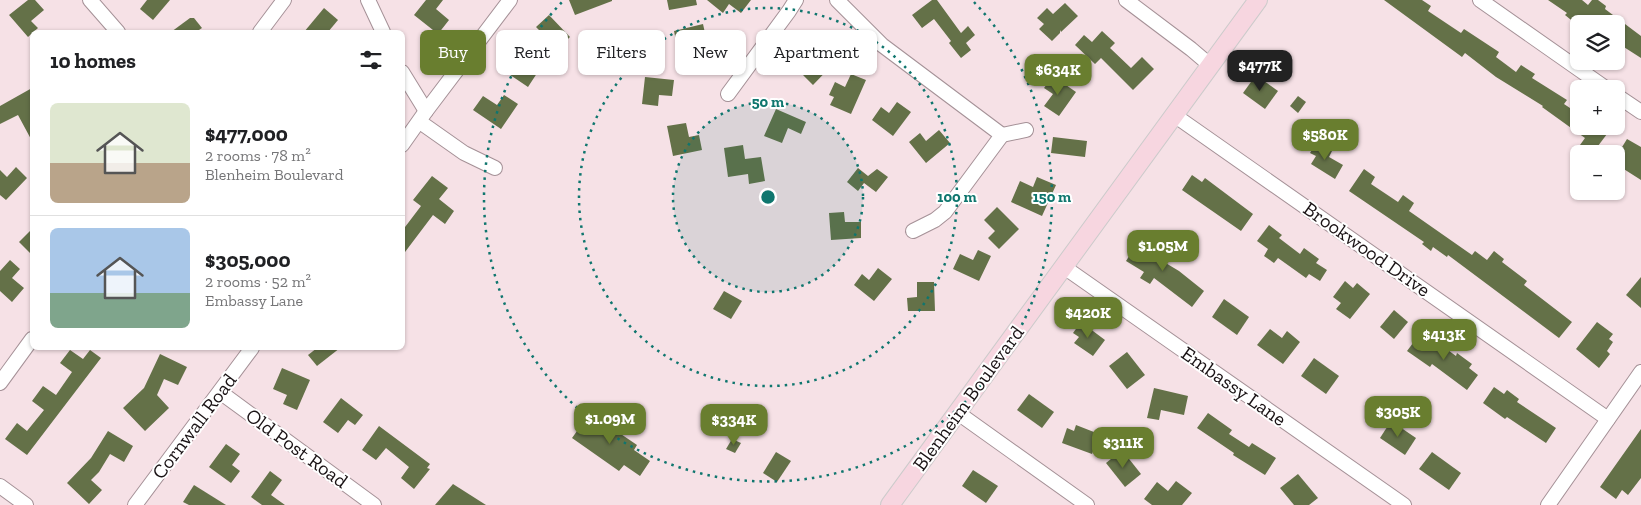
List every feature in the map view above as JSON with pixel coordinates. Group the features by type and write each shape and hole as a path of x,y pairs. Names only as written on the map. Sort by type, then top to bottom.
{"main road":[{"name":"Blenheim Boulevard","path":"890,505 1258,0"}],"street":[{"path":"90,0 116,30"},
{"path":"262,30 284,0"},
{"path":"368,0 382,30"},
{"path":"405,141 510,0"},
{"path":"728,94 796,0"},
{"path":"837,0 882,45 1002,135"},
{"path":"1126,0 1211,66"},
{"path":"1480,0 1594,80"},
{"path":"405,78 423,116 464,153 496,168"},
{"path":"1625,101 1641,112"},
{"name":"Brookwood Drive","path":"1174,114 1608,419"},
{"path":"913,231 935,220 944,212 1002,135 1026,130"},
{"name":"Embassy Lane","path":"1064,267 1404,505"},
{"path":"0,383 30,342"},
{"name":"Cornwall Road","path":"136,505 251,350"},
{"path":"1548,505 1641,372"},
{"name":"Old Post Road","path":"220,392 374,505"},
{"path":"958,413 1087,505"},
{"path":"0,486 26,505"}],"building":[{"path":"28,0 35,0 44,10 31,21 38,28 30,30 28,37 9,15"},
{"path":"147,0 170,0 153,20 140,9"},
{"path":"426,0 443,0 436,9 449,20 441,30 433,30 414,15"},
{"path":"569,0 612,0 612,1 575,15"},
{"path":"667,0 696,0 697,5 669,10"},
{"path":"707,0 751,0 741,13 729,4 723,13"},
{"path":"932,0 937,0 961,33 968,26 975,35 966,43 971,50 961,58 934,19 922,28 912,15"},
{"path":"1384,0 1422,0 1431,6 1428,11 1461,33 1464,29 1499,52 1496,57 1516,72 1521,65 1535,74 1532,78 1567,100 1564,104 1570,108 1570,127 1543,106 1496,77 1465,53 1462,57"},
{"path":"1548,0 1582,0 1588,5 1592,0 1598,0 1613,15 1570,15 1570,19 1565,15 1567,13"},
{"path":"1065,3 1078,16 1061,32 1060,30 1060,33 1052,41 1039,29 1044,24 1037,18 1047,8 1053,14"},
{"path":"324,8 338,20 330,30 306,30"},
{"path":"549,15 563,30 539,30 536,27"},
{"path":"190,18 194,18 202,28 199,30 174,30"},
{"path":"703,24 704,30 678,30"},
{"path":"1625,24 1641,36 1641,58 1625,48"},
{"path":"1102,31 1115,43 1110,48 1131,68 1142,57 1154,69 1133,90 1101,58 1095,64 1075,45 1084,35 1092,42"},
{"path":"510,75 536,75 528,87"},
{"path":"803,75 823,75 813,85"},
{"path":"851,75 866,80 851,114 830,105 834,97 829,95 835,82 845,87"},
{"path":"1256,75 1278,91 1265,109 1243,93"},
{"path":"1053,76 1076,92 1059,116 1044,106 1053,94 1044,88"},
{"path":"645,77 674,80 672,96 659,95 658,106 642,104"},
{"path":"30,89 30,137 18,115 0,124 0,106"},
{"path":"504,95 518,104 501,129 473,110 483,96 497,105"},
{"path":"1298,96 1306,102 1298,113 1290,106"},
{"path":"897,102 911,112 893,136 872,120 881,107 889,113"},
{"path":"776,109 806,122 801,134 788,128 782,143 764,136"},
{"path":"686,123 689,137 699,135 702,150 673,156 667,126"},
{"path":"939,130 950,143 926,163 909,142 920,133 926,141"},
{"path":"1581,135 1606,135 1599,145 1580,145 1585,138"},
{"path":"1053,137 1087,141 1085,157 1051,153"},
{"path":"1627,139 1641,147 1641,180 1625,170 1625,145 1623,145"},
{"path":"1317,142 1332,151 1329,157 1343,165 1335,179 1311,164 1316,156 1310,153"},
{"path":"743,145 745,159 761,157 765,181 749,184 748,174 728,177 724,148"},
{"path":"16,167 27,178 6,200 0,195 0,170 7,177"},
{"path":"858,168 868,176 877,169 888,177 876,192 864,183 858,191 847,182"},
{"path":"1364,169 1375,177 1371,184 1398,202 1403,195 1414,203 1409,211 1472,255 1475,251 1487,260 1494,251 1504,259 1502,262 1527,281 1524,285 1572,322 1559,338 1448,255 1447,257 1433,247 1431,251 1422,244 1424,242 1349,191"},
{"path":"1192,175 1202,182 1205,178 1253,214 1241,231 1182,190"},
{"path":"432,176 448,188 439,199 454,211 445,224 433,215 405,252 405,227 421,206 413,200"},
{"path":"1037,177 1056,185 1042,216 1011,202 1020,181 1033,187"},
{"path":"997,207 1019,229 999,249 988,238 995,231 984,220"},
{"path":"844,212 845,222 861,222 861,238 831,240 829,213"},
{"path":"1269,225 1282,235 1279,238 1300,254 1304,248 1319,259 1316,263 1327,270 1320,281 1309,274 1306,278 1278,258 1274,263 1264,256 1268,249 1257,241"},
{"path":"30,231 30,253 19,242"},
{"path":"1142,236 1159,248 1154,256 1179,271 1204,291 1192,307 1154,278 1150,284 1140,278 1144,272 1126,261"},
{"path":"978,250 991,256 979,281 953,269 960,254 973,260"},
{"path":"10,260 20,269 12,278 24,288 12,302 0,291 0,271"},
{"path":"878,268 892,279 874,301 854,285 862,274 869,280"},
{"path":"1641,277 1641,308 1626,295"},
{"path":"1345,281 1353,288 1357,283 1370,294 1350,319 1336,309 1341,303 1333,297"},
{"path":"917,282 934,282 935,311 908,311 907,298 917,297"},
{"path":"724,291 742,301 731,319 713,309"},
{"path":"1224,299 1249,317 1237,335 1212,317"},
{"path":"1394,310 1408,322 1394,339 1380,327"},
{"path":"1081,322 1105,340 1093,356 1074,343 1079,337 1073,333"},
{"path":"1597,322 1613,334 1609,339 1613,342 1607,351 1610,354 1599,368 1576,349"},
{"path":"1270,329 1282,338 1287,331 1300,342 1283,364 1257,345"},
{"path":"1419,335 1427,341 1430,337 1456,356 1457,353 1472,364 1469,368 1478,375 1467,390 1432,364 1430,367 1407,351"},
{"path":"70,350 83,359 90,350 101,358 27,455 5,439 17,423 27,431 44,410 32,401 43,386 56,395 72,372 60,363"},
{"path":"314,350 337,350 317,366 308,355"},
{"path":"1127,352 1145,375 1127,389 1109,366"},
{"path":"160,354 187,367 178,385 164,379 157,395 169,408 145,431 123,408 144,388"},
{"path":"1314,358 1339,376 1326,394 1301,376"},
{"path":"282,368 310,380 297,410 283,404 287,395 273,389"},
{"path":"1494,387 1504,394 1507,390 1519,399 1517,402 1556,428 1546,443 1507,417 1505,419 1483,403"},
{"path":"1154,388 1188,396 1184,415 1161,410 1159,420 1147,418"},
{"path":"1029,394 1054,412 1042,428 1017,410"},
{"path":"341,398 363,415 355,425 348,420 338,433 323,422"},
{"path":"590,413 637,445 634,450 650,461 640,476 624,465 619,471 572,438"},
{"path":"1208,413 1232,430 1229,434 1249,447 1252,443 1276,458 1265,475 1233,455 1234,453 1197,428"},
{"path":"1391,421 1416,438 1405,455 1380,438"},
{"path":"1076,425 1099,434 1092,454 1062,443 1067,428 1074,431"},
{"path":"379,426 430,464 427,468 430,469 414,489 401,478 409,467 386,448 376,460 362,450"},
{"path":"1641,429 1641,478 1628,495 1622,490 1616,499 1600,487"},
{"path":"108,431 133,446 124,462 110,454 99,472 91,480 102,490 89,504 67,483 91,458"},
{"path":"732,439 741,443 735,453 726,449"},
{"path":"226,444 240,454 232,465 240,471 231,483 209,467"},
{"path":"1122,450 1141,474 1125,487 1106,463"},
{"path":"776,452 791,461 777,482 763,473"},
{"path":"1432,452 1461,473 1449,490 1419,469"},
{"path":"973,470 998,486 986,503 962,486"},
{"path":"270,471 282,480 271,495 285,505 262,505 251,497"},
{"path":"1298,474 1318,498 1309,505 1294,505 1280,488"},
{"path":"1176,481 1192,493 1182,505 1152,505 1144,499 1157,482 1168,491"},
{"path":"453,484 486,505 435,505"},
{"path":"194,485 226,505 189,505 183,502"}]}
